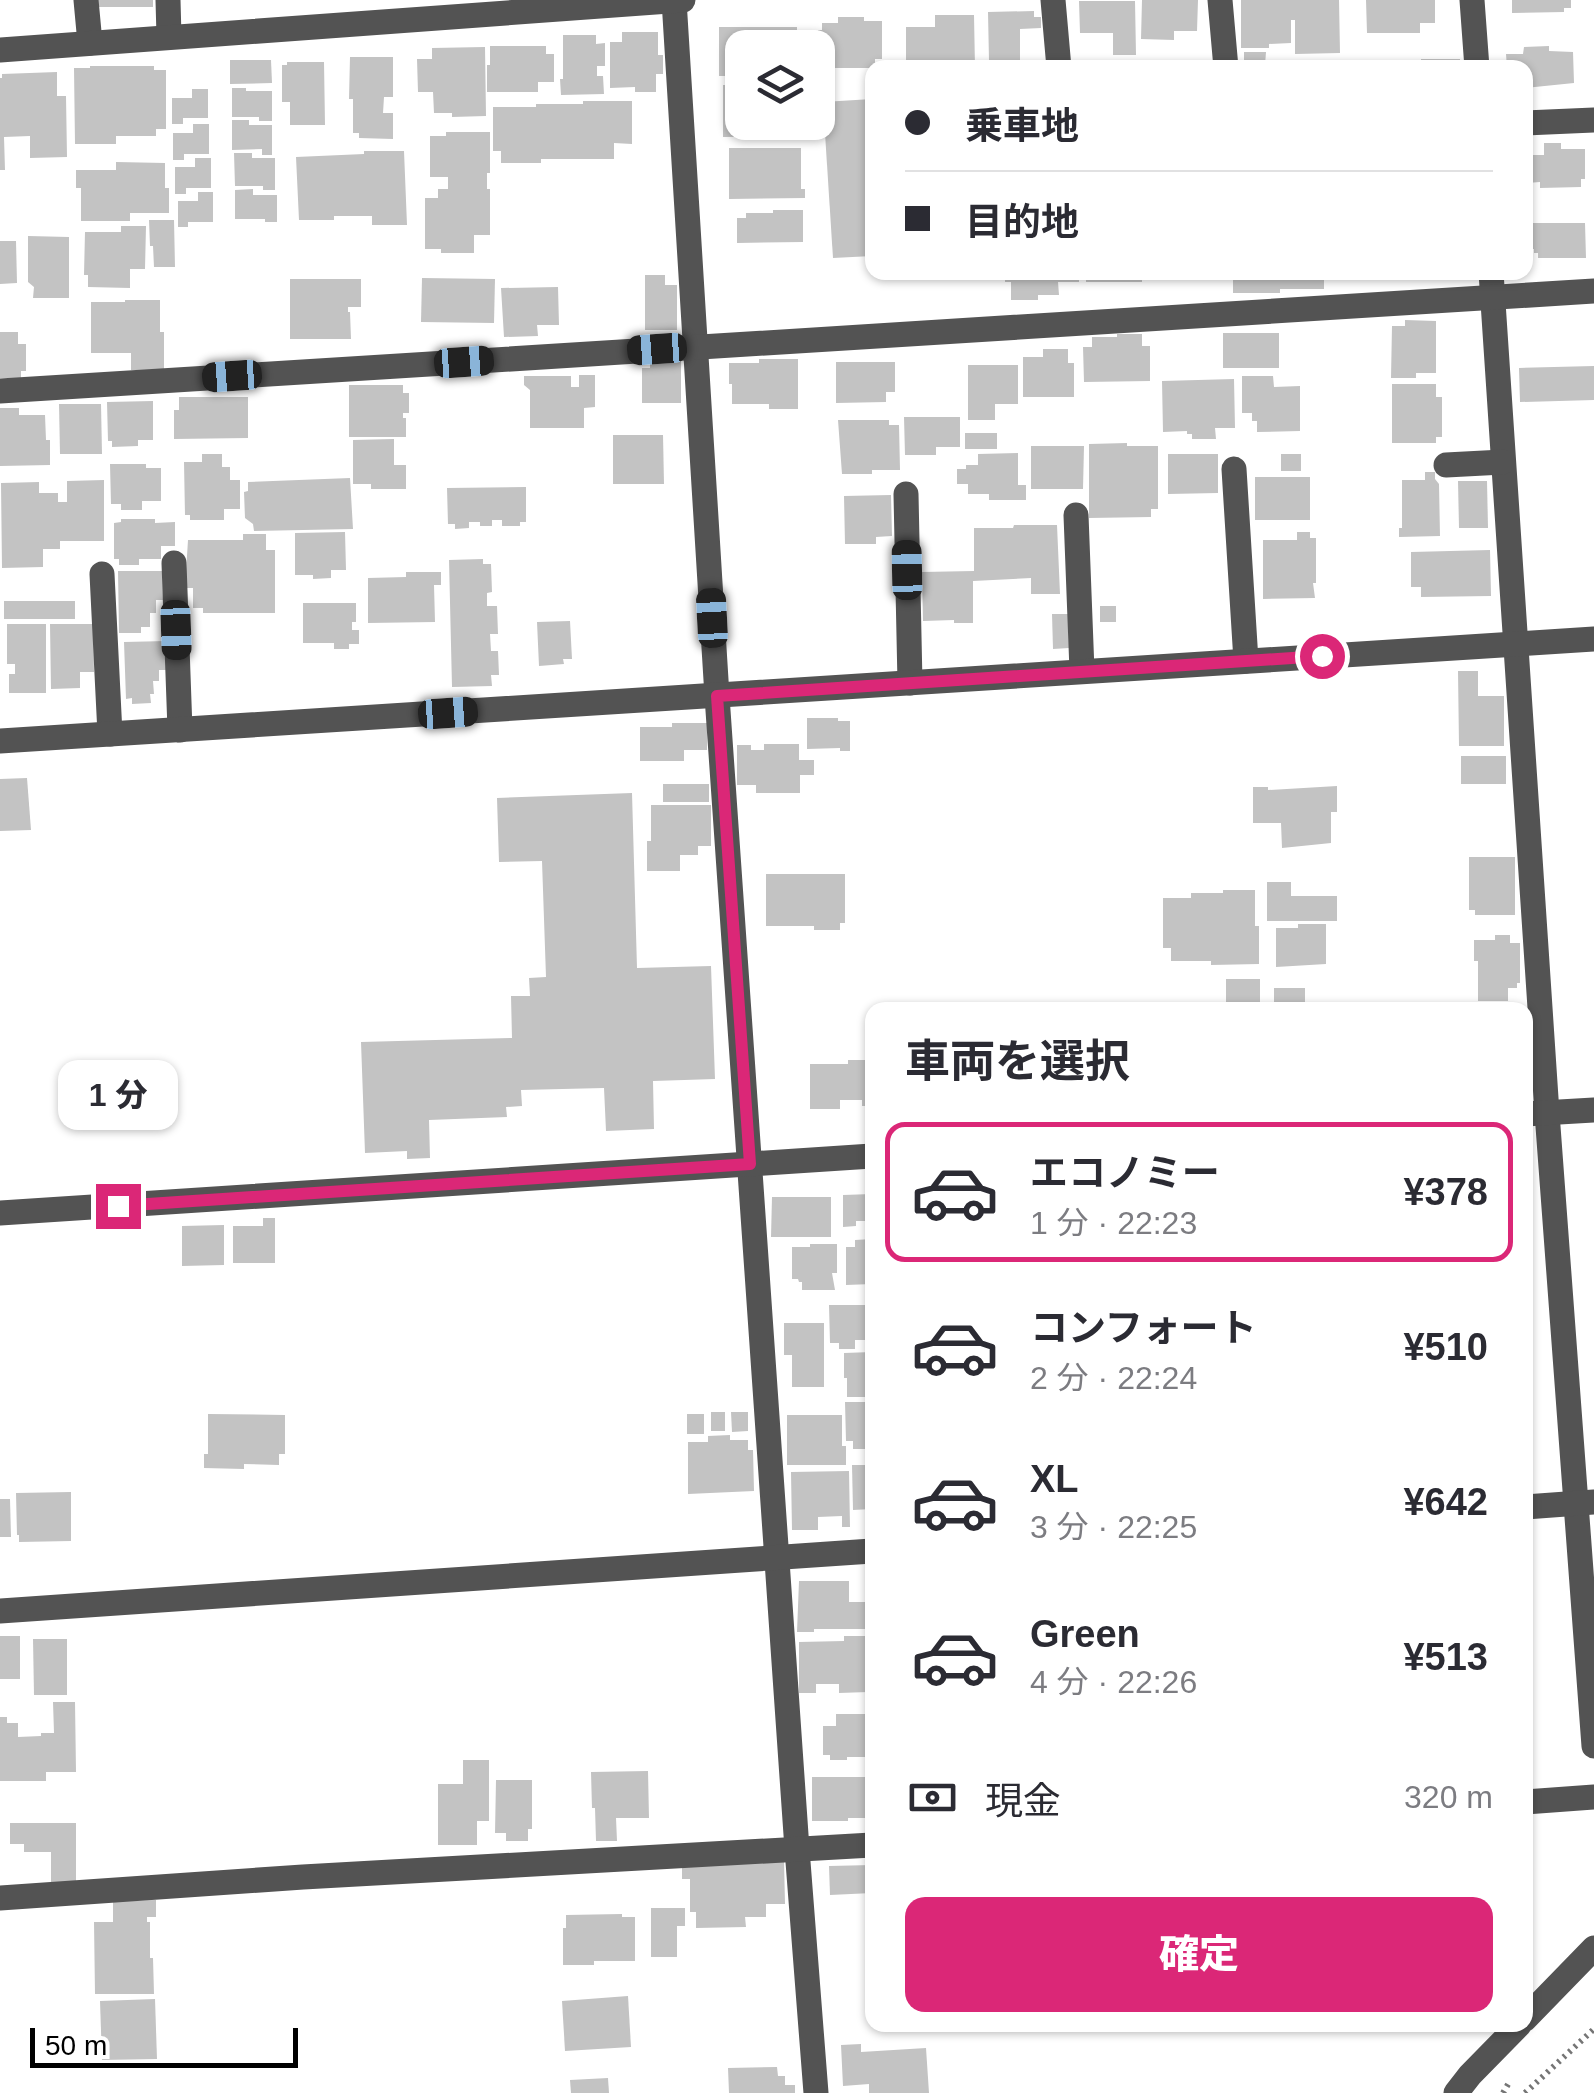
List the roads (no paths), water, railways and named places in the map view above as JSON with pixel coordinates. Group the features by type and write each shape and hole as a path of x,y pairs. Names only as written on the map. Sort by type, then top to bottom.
{"street":[{"path":"86,0 90,43"},
{"path":"168,0 170,38"},
{"path":"674,0 717,696 816,2093"},
{"path":"0,50 683,0"},
{"path":"1053,0 1058,60"},
{"path":"1220,0 1225,60"},
{"path":"1472,0 1476,60"},
{"path":"1533,124 1594,120"},
{"path":"1491,285 1514,644 1531,1002"},
{"path":"0,391 696,347 1491,285 1594,291"},
{"path":"1446,465 1503,462"},
{"path":"1234,469 1246,660"},
{"path":"906,494 910,683"},
{"path":"1076,515 1082,671"},
{"path":"174,563 180,730"},
{"path":"102,574 110,734"},
{"path":"0,740 1594,639"},
{"path":"1533,1049 1536,1113 1584,1503 1594,1746"},
{"path":"1536,1113 1594,1110"},
{"path":"0,1214 865,1156"},
{"path":"1533,1506 1584,1503"},
{"path":"0,1611 865,1551"},
{"path":"1533,1801 1594,1797"},
{"path":"0,1898 865,1845"},
{"path":"1533,2011 1594,1948"},
{"path":"1456,2093 1512,2032"}]}
